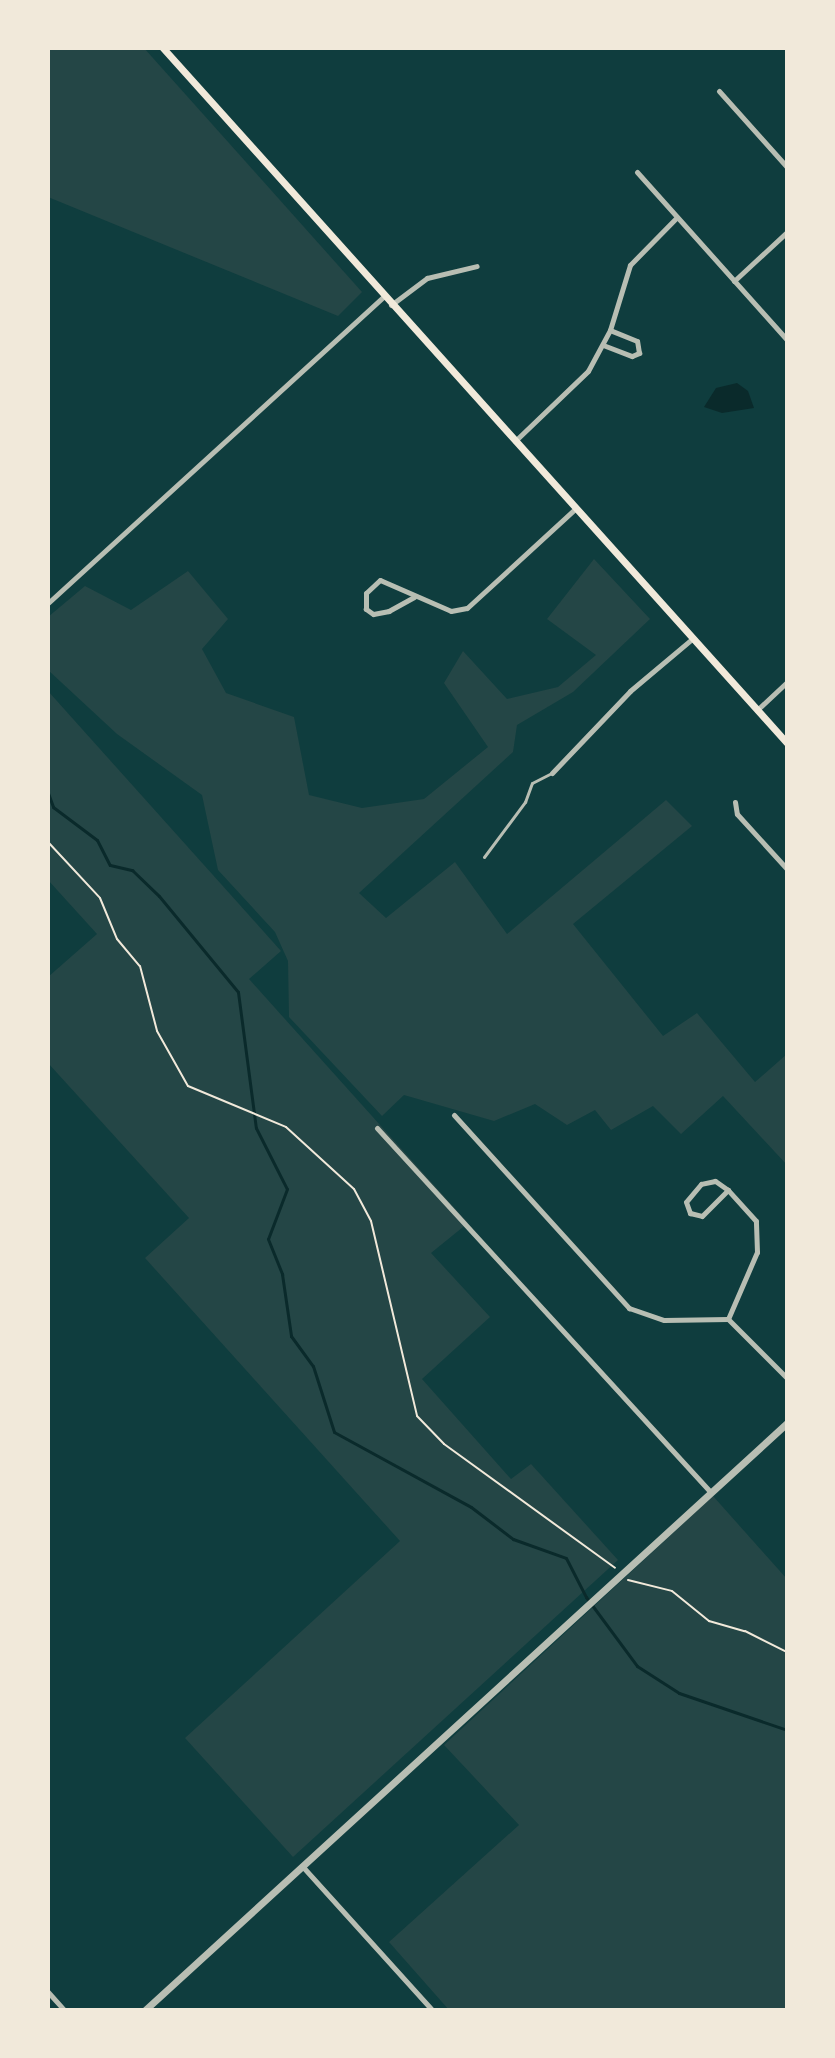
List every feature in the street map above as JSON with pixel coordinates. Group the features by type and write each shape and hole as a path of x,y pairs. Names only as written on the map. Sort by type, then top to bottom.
{"main road":[{"path":"163,48 573,511 787,743"}],"street":[{"path":"719,91 787,167"},
{"path":"637,172 787,340"},
{"path":"513,443 574,388 610,330 630,265 677,217"},
{"path":"734,281 787,232"},
{"path":"391,306 427,278 477,266"},
{"path":"48,603 383,297"},
{"path":"603,345 632,356 639,353 637,341 610,330"},
{"path":"414,597 389,611 373,614 366,609 366,593 380,580 451,611 467,608 573,511"},
{"path":"552,773 630,691 692,639"},
{"path":"757,710 787,682"},
{"path":"735,802 737,814 787,869"},
{"path":"454,1115 629,1308 664,1320 728,1319 787,1378"},
{"path":"377,1128 711,1492"},
{"path":"728,1190 707,1215 696,1216 687,1209 689,1196 708,1181 728,1190 752,1214 760,1238 728,1319"},
{"path":"145,2010 787,1423"},
{"path":"303,1867 432,2010"},
{"path":"48,1992 64,2010"}],"lane":[{"path":"484,857 525,802 532,783 552,773"}],"path":[{"path":"48,842 100,898 121,945 140,966 157,1031 188,1086 262,1114 328,1160 362,1203 417,1416 444,1444 620,1575 672,1591 709,1621 748,1631 787,1652"}],"shaded area":[{"path":"48,48 144,48 362,292 338,316 48,197"},
{"path":"737,383 748,391 754,408 722,413 704,407 716,388"},
{"path":"594,559 650,619 573,692 517,725 513,752 359,893 386,918 455,862 507,934 666,800 692,826 573,924 663,1036 697,1013 755,1082 787,1054 787,1165 723,1096 681,1134 653,1106 611,1130 595,1110 567,1125 535,1104 494,1121 404,1095 382,1116 289,1017 288,961 275,932 218,870 202,795 117,734 48,670 48,617 85,586 131,610 188,571 228,619 202,649 226,693 294,717 309,795 362,808 424,799 488,747 444,683 463,651 507,699 558,687 596,655 547,619"},
{"path":"48,691 281,951 249,979 468,1223 431,1253 490,1317 422,1379 511,1479 531,1464 618,1560 293,1857 185,1738 400,1541 145,1258 189,1218 48,1063 48,977 97,934 48,880"},
{"path":"713,1496 787,1579 787,2010 449,2010 389,1942 519,1825 444,1745"}],"waterway":[{"path":"48,793 53,807 97,840 110,865 132,870 159,896 238,992 256,1128 287,1189 268,1239 282,1274 291,1336 313,1366 334,1432 471,1507 513,1539 566,1558 586,1597 637,1666 679,1693 787,1730"}]}
